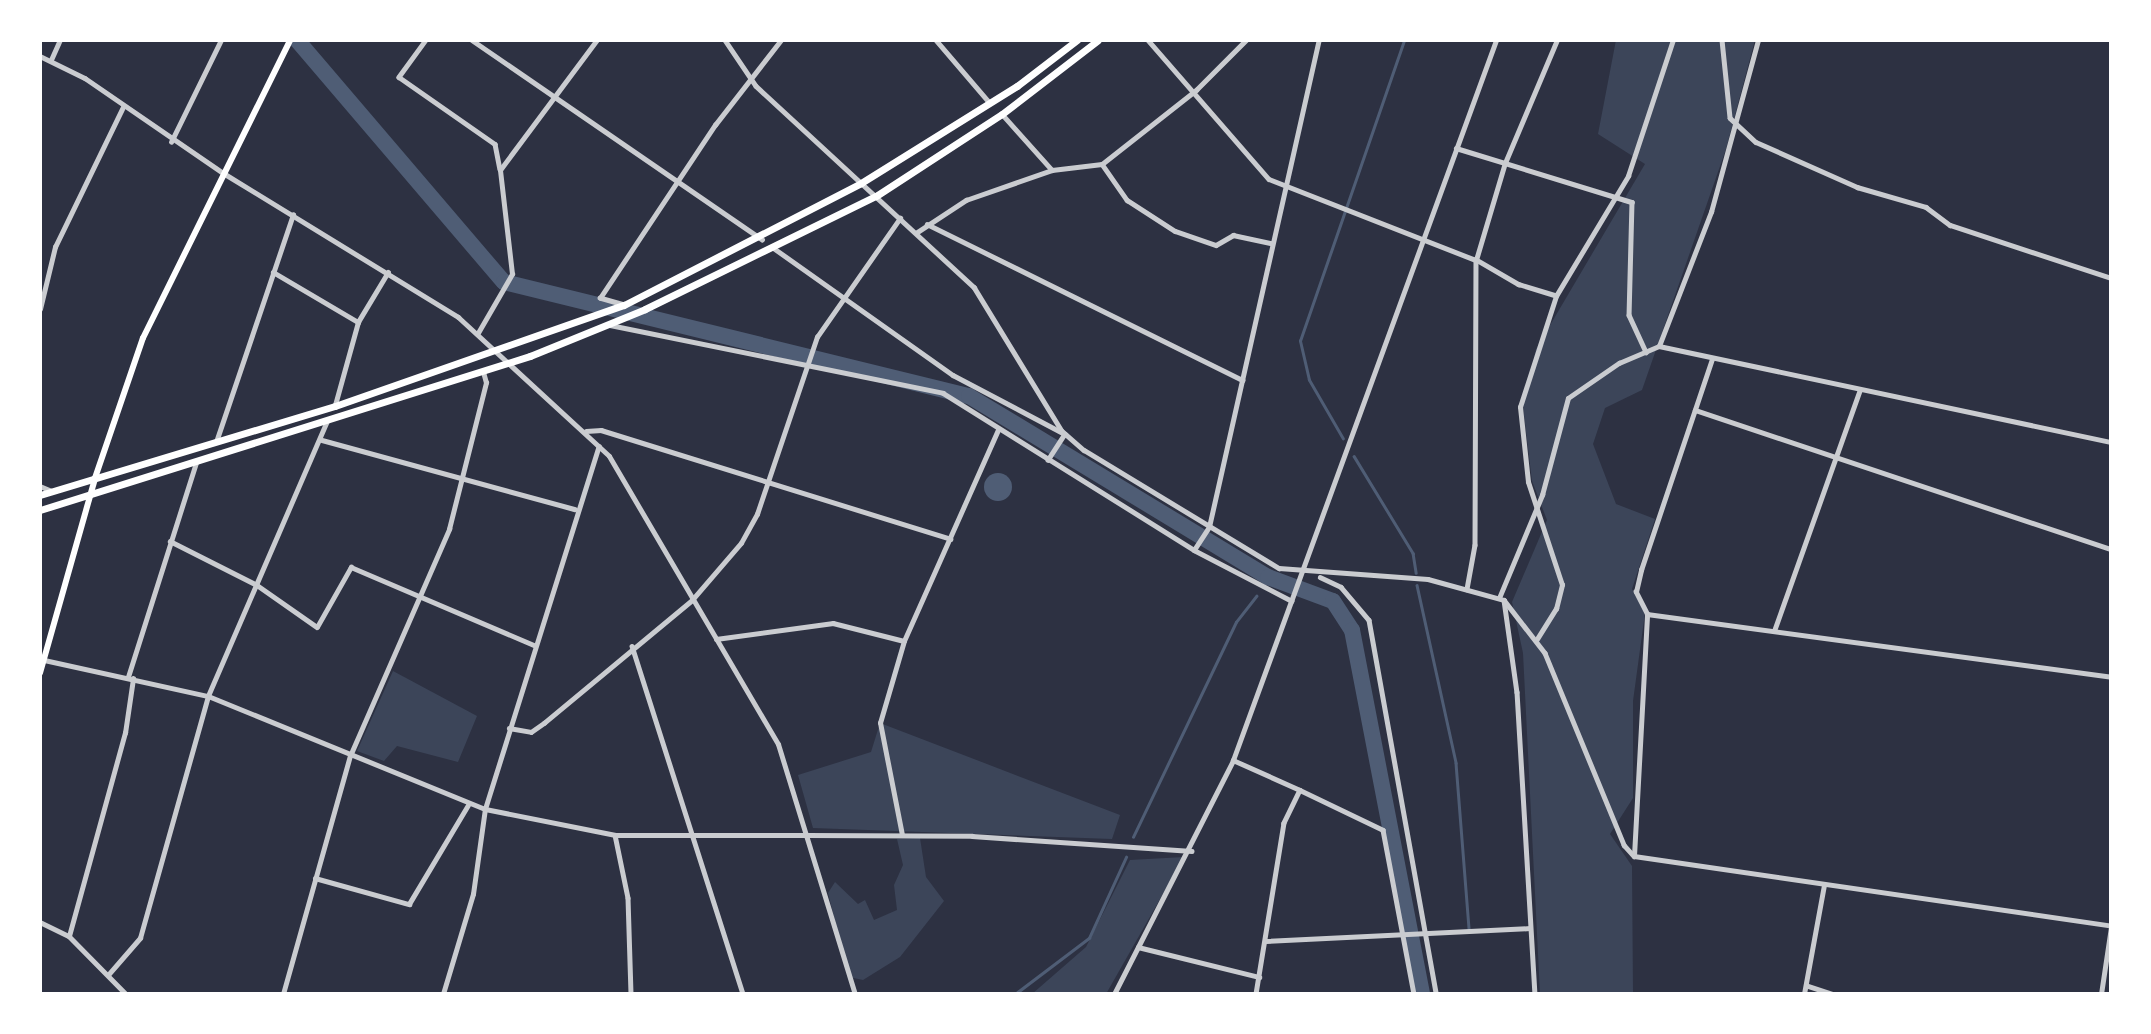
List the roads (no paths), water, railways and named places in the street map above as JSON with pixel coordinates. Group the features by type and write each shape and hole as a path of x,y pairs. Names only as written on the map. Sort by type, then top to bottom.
{"highway":[{"path":"40,495 335,406 499,352 625,305 762,239 860,183 990,104 1077,40"},
{"path":"40,510 509,364 645,309 775,249 876,196 1002,114 1098,40"}],"main road":[{"path":"40,673 93,494 95,478 143,338 287,42"}],"street":[{"path":"51,60 60,40"},
{"path":"171,142 222,40"},
{"path":"426,40 399,77 495,144 500,170 510,280 478,333"},
{"path":"472,40 762,239"},
{"path":"500,170 553,94 597,40"},
{"path":"725,40 749,78 916,233 998,317 1065,434"},
{"path":"625,305 600,298 749,78 781,40"},
{"path":"936,40 990,104"},
{"path":"1148,40 1196,90 1258,168 1283,188 1476,260 1519,285 1556,296"},
{"path":"916,233 947,208 1052,170 1102,164 1196,90 1246,40"},
{"path":"1194,550 1207,529 1242,380 1270,243 1319,40"},
{"path":"1114,994 1191,851 1233,760 1293,602 1496,40"},
{"path":"1467,589 1475,545 1476,260 1505,163 1557,40"},
{"path":"1536,639 1556,609 1562,585 1539,502 1528,482 1520,407 1556,296 1614,195 1628,176 1674,40"},
{"path":"1722,40 1736,125 1756,142 1857,187 1880,190 1926,207 1950,225 2111,278"},
{"path":"1659,346 1698,251 1758,40"},
{"path":"40,56 51,60 123,107 171,142 388,272 478,333 599,445 778,744 855,994"},
{"path":"40,309 55,247 123,107"},
{"path":"1002,114 1052,170"},
{"path":"1456,148 1632,202 1629,316 1646,352"},
{"path":"1102,164 1127,200 1175,231 1216,246 1233,235 1270,243"},
{"path":"216,443 293,215"},
{"path":"509,728 531,732 544,723 632,646 692,600 741,543 767,481 814,347 900,218"},
{"path":"927,224 1242,380"},
{"path":"775,249 847,295 953,375 1065,434 1207,529 1269,563 1302,577 1428,579 1501,599 1536,639 1624,845 1634,856 2111,927 2101,994"},
{"path":"273,272 358,322"},
{"path":"335,406 358,322 388,272"},
{"path":"611,324 943,393 998,430 1194,550 1293,602"},
{"path":"1535,994 1517,692 1501,599 1539,502 1568,398 1659,346 2111,442"},
{"path":"1634,856 1647,614 1636,592 1712,359"},
{"path":"283,994 350,757 449,529 486,383 483,372"},
{"path":"1773,631 1860,390"},
{"path":"1695,410 2111,549"},
{"path":"108,975 140,939 208,696 322,440 327,420"},
{"path":"586,431 601,430 950,539"},
{"path":"902,835 880,723 904,641 998,430"},
{"path":"1048,460 1065,434"},
{"path":"322,440 461,475 575,509"},
{"path":"443,994 472,894 485,809 575,509 599,445"},
{"path":"69,936 125,733 130,678 196,463"},
{"path":"40,486 53,491"},
{"path":"170,541 257,585 317,627 351,568 534,645"},
{"path":"1317,576 1341,587 1369,620 1436,994"},
{"path":"1647,614 2111,677"},
{"path":"716,639 834,623 904,641"},
{"path":"632,646 743,994"},
{"path":"42,660 208,696 468,805 615,835 902,835 1191,851"},
{"path":"1233,760 1384,830 1414,994"},
{"path":"1256,994 1284,822 1300,790"},
{"path":"316,878 409,904 468,805"},
{"path":"615,835 628,898 631,994"},
{"path":"1804,994 1824,886"},
{"path":"40,922 69,936 126,994"},
{"path":"1266,941 1426,936 1530,928"},
{"path":"1138,947 1259,977"},
{"path":"1807,986 1832,994"},
{"path":"208,994 236,994"}],"waterway":[{"path":"297,40 504,282 969,396 1268,577 1333,601 1352,630 1422,994"},
{"path":"1343,439 1309,380 1300,341 1404,40"},
{"path":"1354,456 1413,553 1416,573"},
{"path":"1417,585 1456,763 1469,930"},
{"path":"1133,837 1236,622 1256,596"},
{"path":"1015,994 1089,938 1126,857"}]}
